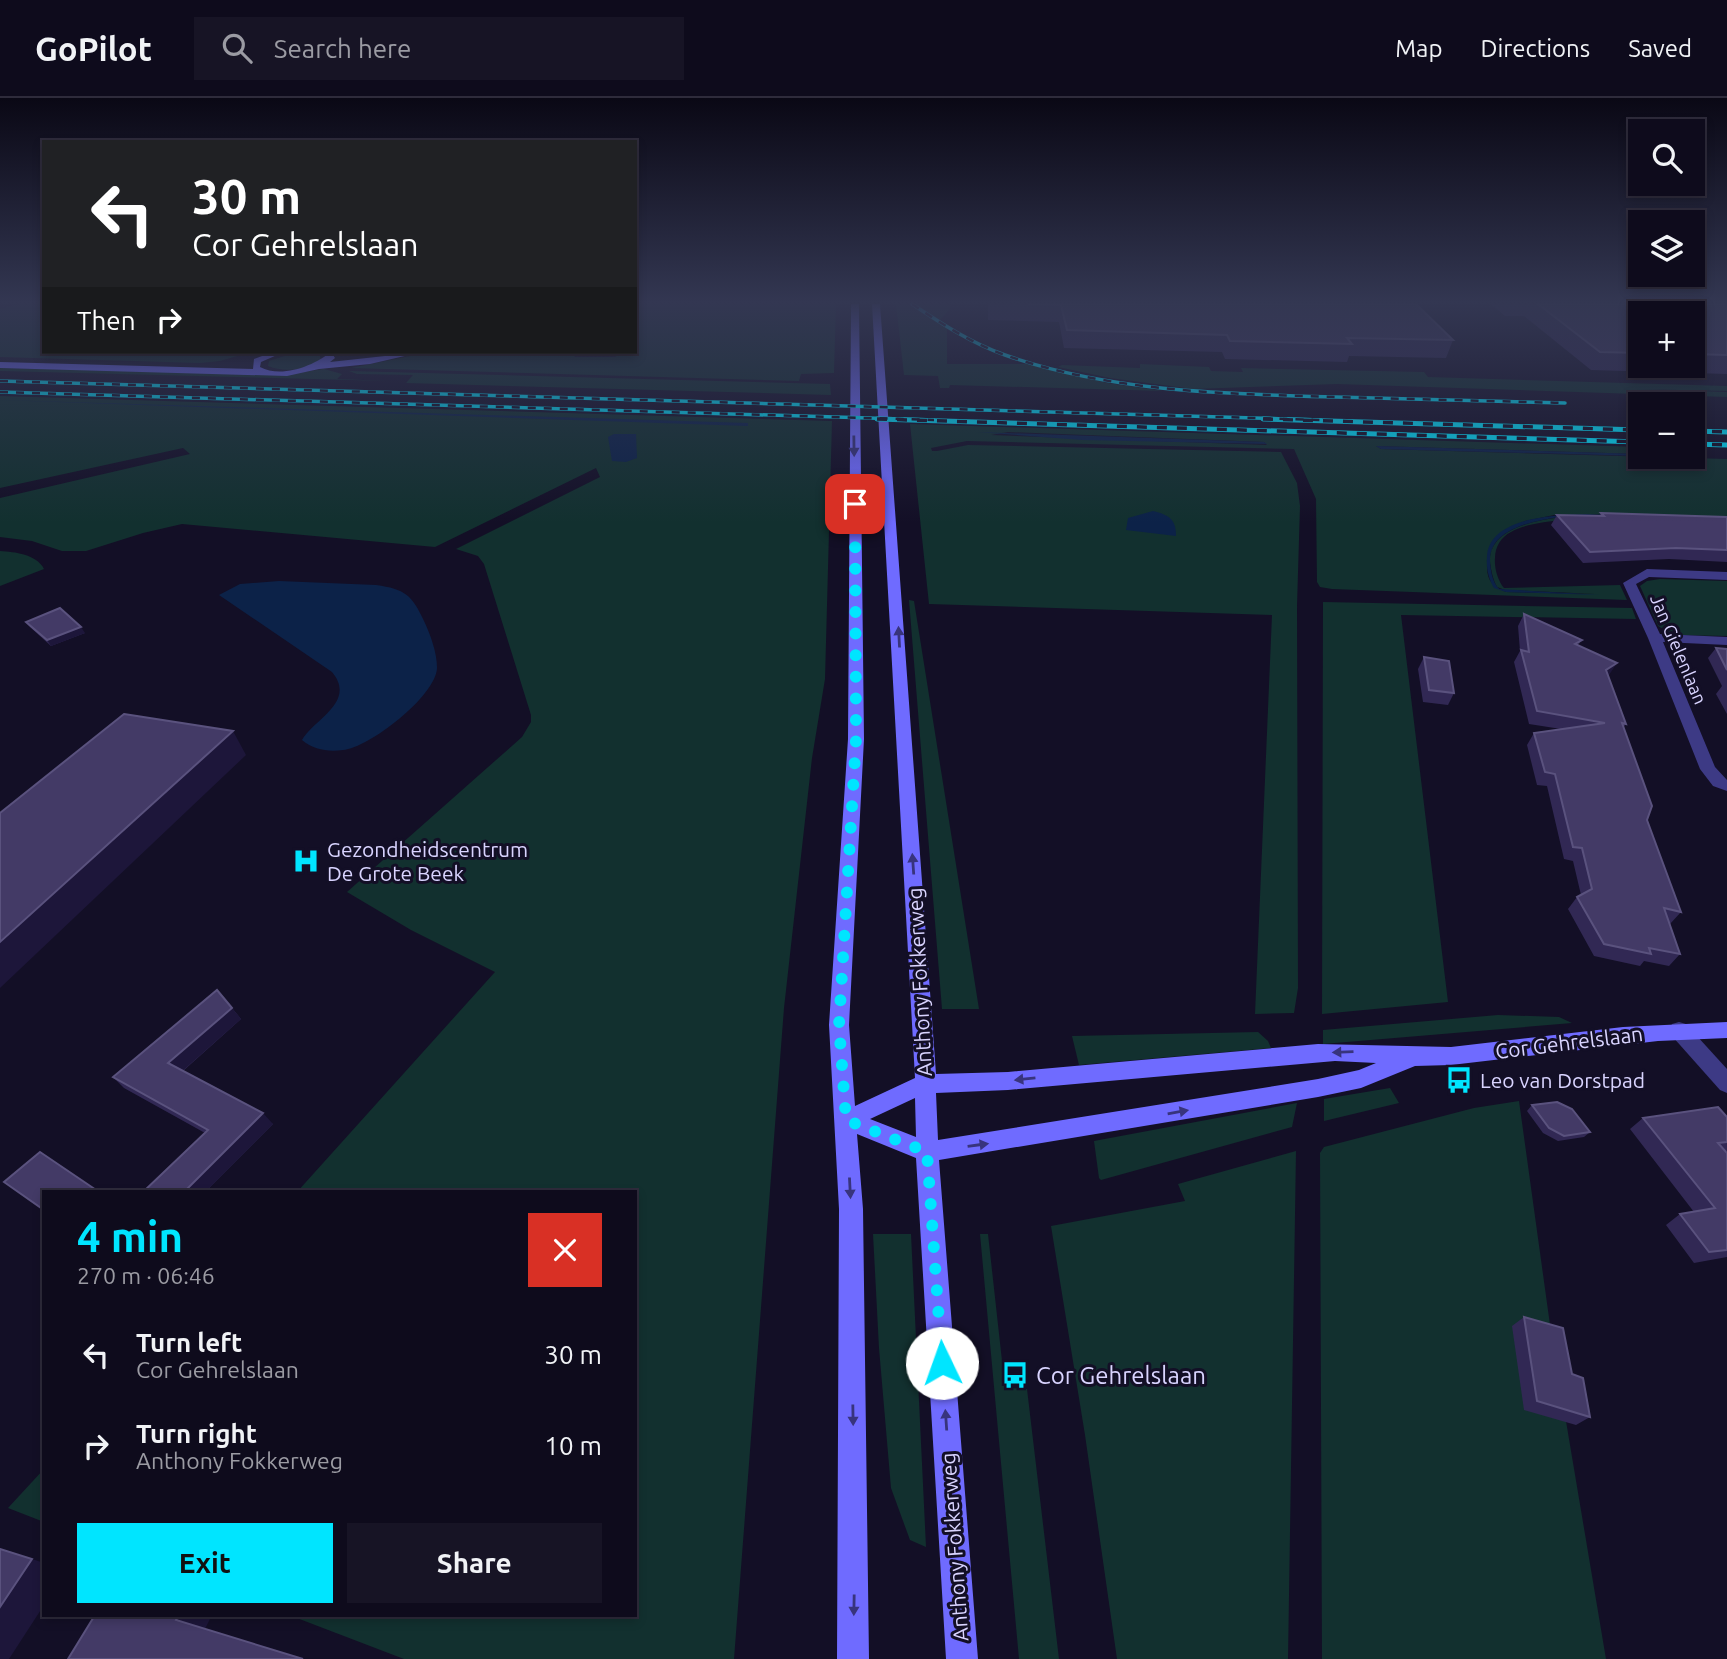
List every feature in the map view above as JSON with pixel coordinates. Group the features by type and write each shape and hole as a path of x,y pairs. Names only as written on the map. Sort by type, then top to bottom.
{"main road":[{"path":"853,1659 851,1209 839,1025 856,739 855,377"},
{"name":"Anthony Fokkerweg","path":"881,377 924,1027 927,1152 962,1659"},
{"name":"Cor Gehrelslaan","path":"846,1120 924,1084 1008,1081 1318,1053 1353,1052 1411,1058 1679,1030 1727,1030"},
{"name":"Cor Gehrelslaan","path":"927,1152 1361,1080 1411,1058"},
{"path":"846,1120 927,1152"}],"street":[{"name":"Jan Gielenlaan","path":"1723,784 1708,769 1655,638 1629,583 1647,573 1727,576"},
{"path":"1655,638 1727,641"},
{"path":"1679,1030 1727,1084"}],"green space":[{"path":"228,377 339,377 337,379 390,381"},
{"path":"411,377 565,377 830,384 831,395 406,383"},
{"path":"656,377 800,377 799,381"},
{"path":"938,377 1081,377 1163,391 950,385 949,388 940,388"},
{"path":"1105,377 1428,377 1727,386 1727,391 1633,389 1727,392 1727,397 1705,396 1705,392 1628,394 1337,384 1193,389"},
{"path":"0,396 832,421 825,679 812,758 784,1008 734,1659 404,1659 294,1617 637,1617 637,1190 299,1190 495,972 411,930 347,892 522,737 531,722 484,564 478,556 456,549 600,477 596,468 435,547 182,524 86,551 62,551 32,541 0,537 0,498 190,454 183,448 0,488"},
{"path":"910,424 1628,447 1628,454 1376,446 1381,449 1628,456 1628,469 1705,469 1705,458 1727,459 1727,518 1689,517 1727,520 1583,519 1529,525 1508,534 1519,526 1552,518 1583,516 1554,515 1525,521 1497,536 1487,569 1491,582 1497,587 1490,562 1497,541 1507,534 1497,546 1495,554 1497,574 1504,588 1620,585 1627,600 1320,587 1317,582 1316,499 1294,449 967,441 931,448 932,451 937,451 968,445 1281,452 1297,483 1300,506 1297,606 1298,988 1294,1013 1255,1014 1272,615 929,604","holes":["1008,432 1264,442 1267,445 991,435","1497,587 1505,590 1596,594 1506,592"]},
{"path":"0,551 31,557 44,569 0,586"},
{"path":"1647,581 1727,581 1727,636 1673,635 1658,626 1640,586"},
{"path":"909,600 914,601 979,1009 942,1009"},
{"path":"1323,602 1632,608 1636,619 1401,615 1448,1002 1322,1014"},
{"path":"1498,1015 1559,1017 1572,1023 1323,1044 1323,1030"},
{"path":"1258,1032 1271,1048 1079,1065 1072,1036"},
{"path":"1390,1088 1399,1103 1324,1121 1324,1099"},
{"path":"1519,1101 1551,1332 1606,1659 1322,1659 1320,1153 1324,1147 1474,1108"},
{"path":"1297,1103 1292,1127 1101,1180 1099,1178 1094,1141"},
{"path":"1296,1151 1288,1659 1117,1659 1085,1435 1051,1226 1185,1201 1178,1184"},
{"path":"873,1234 911,1234 926,1547 910,1540 891,1488"},
{"path":"980,1234 988,1234 1005,1388 1027,1389 1059,1659 1019,1659"},
{"path":"42,1471 42,1521 8,1508"}],"water":[{"path":"0,400 748,423 748,426"},
{"path":"977,432 1264,442 1267,444 1082,440"},
{"path":"614,434 636,434 637,458 626,462 612,461 608,437"},
{"path":"1376,446 1628,456 1381,449"},
{"path":"1153,511 1170,519 1175,525 1176,536 1126,530 1128,518"},
{"path":"1590,514 1610,515 1555,518 1523,525 1500,538 1490,558 1490,566 1499,589 1600,595 1506,592 1494,588 1488,572 1487,556 1491,542 1500,532 1529,520"},
{"path":"1676,517 1727,518 1727,520 1704,518"},
{"path":"279,581 376,585 401,591 416,605 431,637 436,656 434,679 426,692 384,731 354,747 327,750 311,746 302,740 337,701 340,692 332,672 219,595 240,584"}],"building":[{"path":"1601,513 1727,517 1727,550 1676,548 1590,552 1557,515 1604,516"},
{"path":"60,608 81,627 47,640 26,622"},
{"path":"1524,614 1582,640 1575,644 1617,663 1606,670 1652,806 1647,820 1681,912 1664,908 1680,954 1649,948 1651,954 1604,944 1577,897 1592,889 1582,848 1573,847 1555,774 1545,772 1534,733 1605,723 1537,711 1521,650 1529,652"},
{"path":"1716,648 1727,649 1727,670"},
{"path":"1424,657 1449,661 1454,693 1429,690"},
{"path":"124,714 233,731 0,942 0,813"},
{"path":"217,990 232,1008 168,1063 263,1113 186,1190 145,1190 208,1130 113,1077"},
{"path":"1557,1102 1572,1109 1590,1132 1564,1136 1549,1128 1532,1105"},
{"path":"1718,1107 1727,1117 1727,1142 1718,1143 1727,1153 1727,1250 1709,1252 1680,1214 1715,1208 1643,1118"},
{"path":"40,1152 96,1190 42,1190 42,1209 4,1182"},
{"path":"1524,1317 1563,1328 1572,1374 1583,1378 1590,1417 1537,1401"},
{"path":"0,1549 32,1559 0,1607"},
{"path":"94,1617 178,1617 176,1620 303,1659 68,1659"}],"railway":[{"path":"1085,377 1127,384 1211,392 1565,403"},
{"path":"0,381 1321,420"},
{"path":"0,392 934,420"},
{"path":"877,419 1628,442"},
{"path":"1263,419 1628,430"},
{"path":"1705,431 1727,432"},
{"path":"1705,444 1727,445"}],"place":[{"name":"Gezondheidscentrum De Grote Beek","path":"306,861"},
{"name":"Leo van Dorstpad","path":"1459,1080"},
{"name":"Cor Gehrelslaan","path":"1015,1375"}],"route":[{"path":"855,504 858,618 856,739 839,1025 846,1120 927,1152 942,1363"}]}
